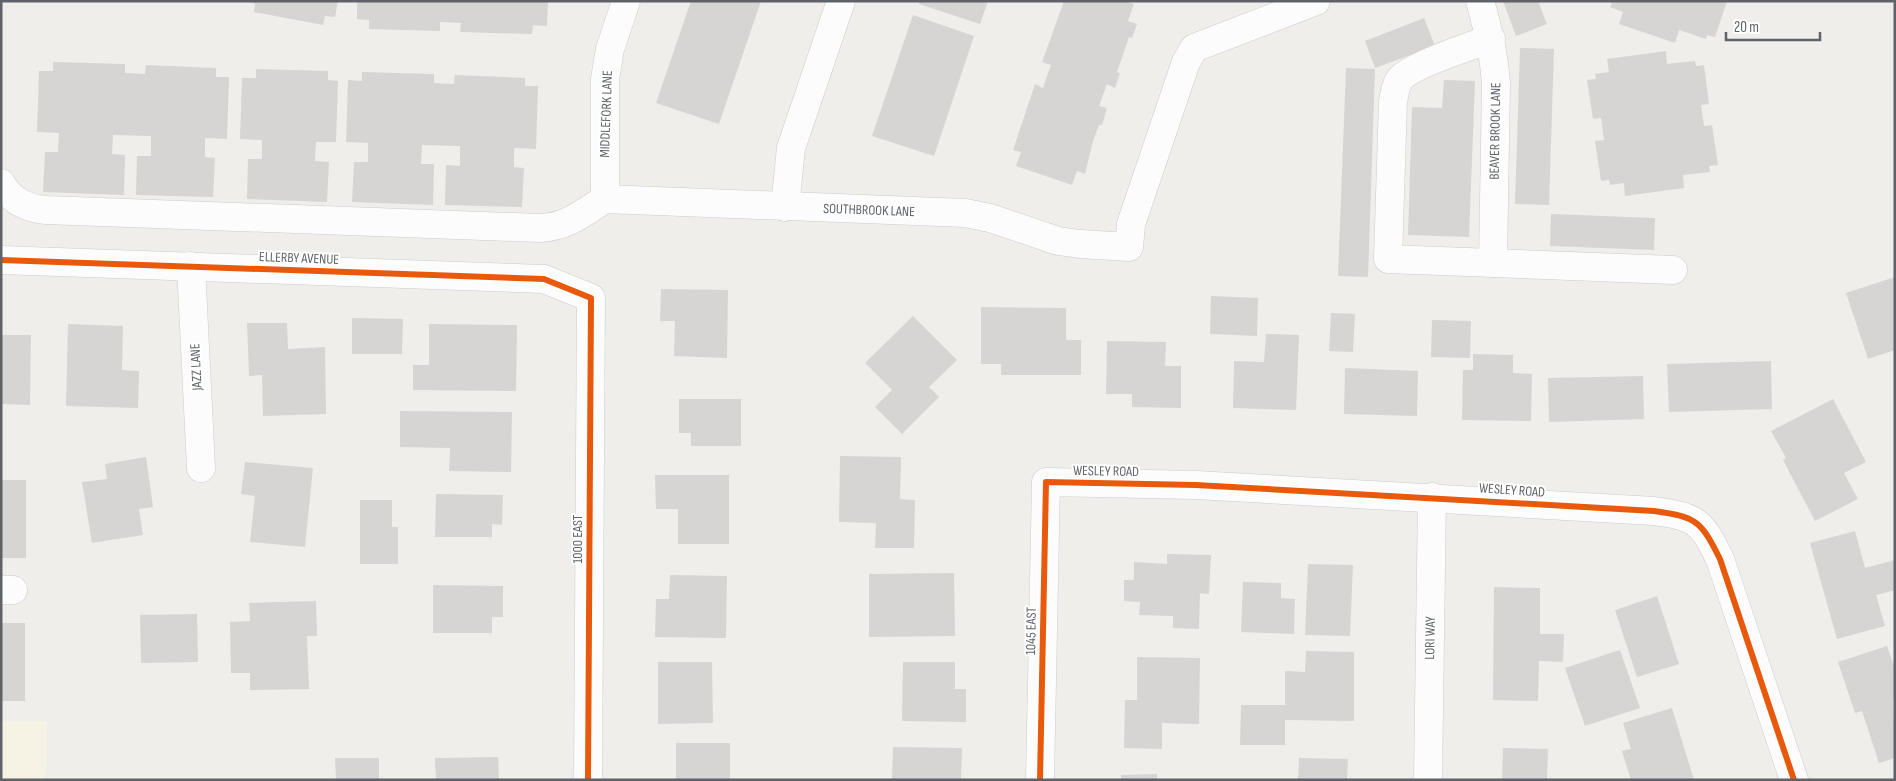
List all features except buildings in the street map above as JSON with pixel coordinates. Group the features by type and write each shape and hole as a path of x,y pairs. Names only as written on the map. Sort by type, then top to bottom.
{"street":[{"name":"MIDDLEFORK LANE","path":"605,200 606,79 610,49 626,1"},
{"path":"785,207 791,148 841,1"},
{"name":"SOUTHBROOK LANE","path":"605,200 653,200 965,213 990,218 1058,241 1129,247 1131,224 1186,62 1194,48 1316,1"},
{"name":"BEAVER BROOK LANE","path":"1480,1 1495,60 1493,263"},
{"path":"1491,39 1457,50 1409,72 1401,78 1395,88 1388,258 1673,270"},
{"path":"1,183 10,197 18,202 46,210 540,228 554,227 567,223 605,200"},
{"name":"ELLERBY AVENUE","path":"1,260 544,279 591,298"},
{"name":"JAZZ LANE","path":"191,266 201,468"},
{"name":"1000 EAST","path":"588,780 591,298"},
{"name":"WESLEY ROAD","path":"1046,482 1196,484 1432,497 1679,514 1696,522 1710,539 1720,559 1794,780"},
{"name":"1045 EAST","path":"1040,780 1046,482"},
{"name":"LORI WAY","path":"1428,780 1432,497"}],"shaded area":[{"path":"1,721 47,721 46,780 1,780"}],"cycle path":[{"path":"1,260 544,279 591,298 588,780"},
{"path":"1040,780 1046,482 1196,485 1654,511 1689,519 1696,523 1708,536 1720,559 1794,780"}]}
